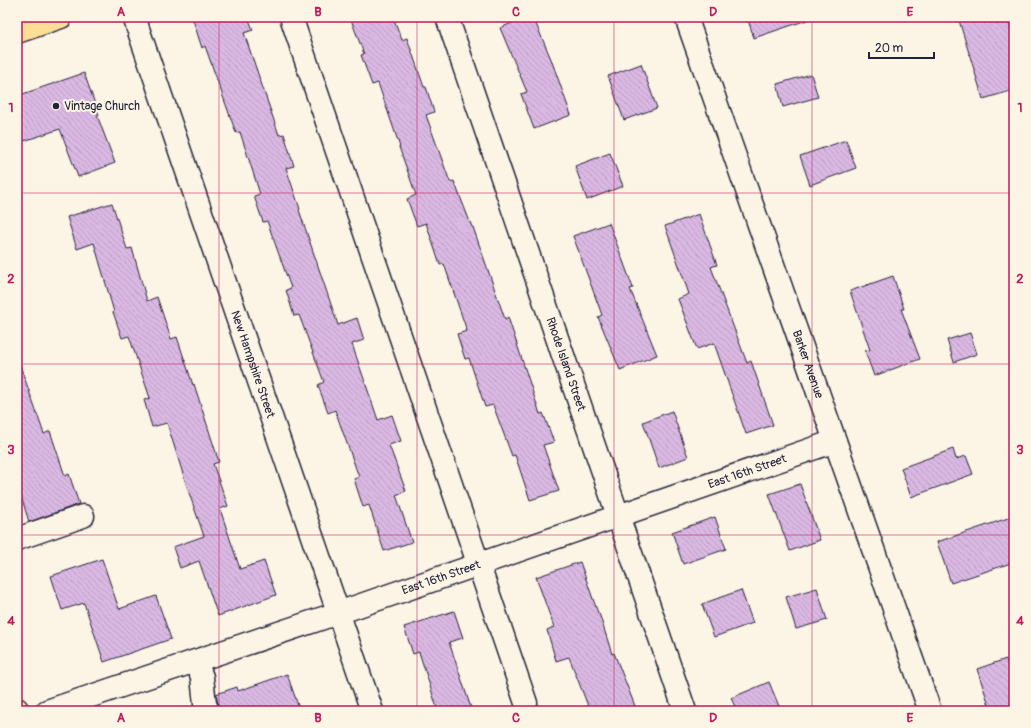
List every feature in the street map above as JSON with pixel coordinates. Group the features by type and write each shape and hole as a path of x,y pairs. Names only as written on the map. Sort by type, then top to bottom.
{"main road":[{"path":"17,32 61,17"}],"street":[{"name":"New Hampshire Street","path":"134,17 372,711"},
{"path":"291,17 526,703"},
{"name":"Rhode Island Street","path":"446,17 684,711"},
{"name":"Barker Avenue","path":"686,17 930,711"},
{"name":"East 16th Street","path":"47,711 338,613 835,441"},
{"path":"17,539 83,516"},
{"path":"196,661 202,677 205,704 208,711"}],"building":[{"path":"192,17 248,17 253,30 244,33 279,135 284,134 294,166 286,168 338,325 357,318 364,340 352,344 378,420 392,415 401,441 389,445 406,491 396,495 412,542 384,551 369,505 363,507 354,479 359,477 335,410 328,413 318,385 324,382 299,315 294,316 286,290 291,288 267,221 263,222 254,196 260,194 240,132 236,133 205,46 202,48"},
{"path":"350,17 393,17 402,40 407,38 434,112 426,115 450,182 454,181 473,227 505,319 508,317 540,414 543,413 554,442 543,445 559,491 530,500 515,455 512,456 493,405 485,407 469,358 465,359 457,334 467,331 444,264 440,265 426,223 417,226 407,199 416,195 378,83 372,85 361,55 364,54"},
{"path":"526,17 533,17 551,59 571,115 534,129 521,94 527,92 500,28"},
{"path":"747,17 807,17 807,20 754,38"},
{"path":"958,17 1007,17 1014,40 1014,90 983,99"},
{"path":"641,64 657,108 624,120 608,76"},
{"name":"Vintage Church","path":"84,73 99,115 97,115 115,163 78,177 60,129 24,141 17,121 17,96"},
{"path":"811,74 818,97 783,107 777,84"},
{"path":"846,140 856,168 810,185 800,156"},
{"path":"610,153 623,186 587,200 575,166"},
{"path":"112,203 127,249 132,248 147,301 157,297 171,339 177,337 193,385 194,384 219,462 213,464 228,506 220,509 240,569 264,561 276,595 218,616 199,561 180,568 173,547 204,536 167,423 152,427 144,400 150,398 129,336 122,338 113,312 94,243 77,249 67,217"},
{"path":"699,214 717,265 711,267 747,363 751,361 773,425 746,434 714,343 697,349 678,299 689,294 665,226"},
{"path":"609,223 633,288 630,289 657,355 620,370 598,317 602,315 573,236"},
{"path":"893,276 904,309 901,309 920,359 874,376 865,351 870,350 850,291"},
{"path":"970,333 977,354 954,362 947,340"},
{"path":"17,365 20,365 44,434 50,431 65,476 69,474 79,504 29,522 17,483"},
{"path":"672,411 688,457 659,468 643,422"},
{"path":"953,449 956,459 966,456 973,474 911,497 901,468"},
{"path":"800,484 820,540 790,551 769,494"},
{"path":"1014,516 1014,562 951,583 937,542"},
{"path":"715,517 726,549 683,564 672,532"},
{"path":"102,559 119,609 156,596 171,639 104,662 84,603 62,610 51,576"},
{"path":"580,562 612,654 614,653 637,711 590,711 569,657 556,661 547,630 554,627 536,577"},
{"path":"817,588 827,620 796,629 786,597"},
{"path":"741,590 753,623 714,637 702,604"},
{"path":"454,611 463,638 449,642 472,711 438,711 419,652 413,654 404,627"},
{"path":"1006,659 1014,683 1014,706 998,711 991,711 977,669"},
{"path":"287,674 300,711 221,711 216,694 237,687 238,691"},
{"path":"769,682 781,711 737,711 731,698"}],"place":[{"name":"Vintage Church","path":"56,106"}]}
